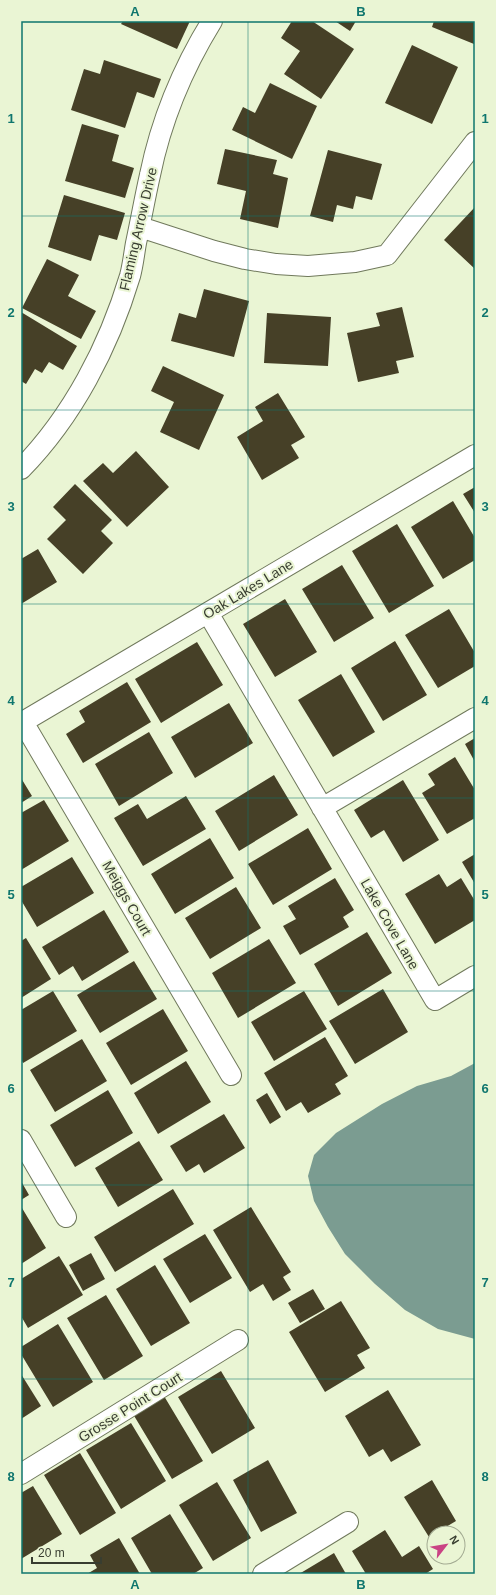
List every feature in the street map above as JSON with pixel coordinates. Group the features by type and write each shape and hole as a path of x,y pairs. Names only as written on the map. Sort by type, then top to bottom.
{"street":[{"name":"Flaming Arrow Drive","path":"21,469 35,455 66,413 92,369 113,323 130,274 158,141 181,79 212,21"},
{"path":"140,227 214,251 245,259 276,264 308,266 355,262 386,255 475,142"},
{"name":"Oak Lakes Lane","path":"22,722 475,455"},
{"name":"Lake Cove Lane","path":"208,613 435,1000 475,976"},
{"path":"322,808 475,718"},
{"name":"Meiggs Court","path":"22,722 231,1075"},
{"path":"21,1140 66,1217"},
{"name":"Grosse Point Court","path":"21,1474 238,1340"},
{"path":"263,1574 348,1522"}],"water":[{"path":"475,1063 475,1339 438,1329 405,1310 375,1284 345,1254 328,1227 314,1201 308,1176 314,1155 336,1133 382,1104 417,1086 451,1076"}],"building":[{"path":"123,21 190,21 177,49 121,24"},
{"path":"292,21 312,21 354,49 321,99 284,74 300,51 281,38"},
{"path":"335,21 356,21 350,31"},
{"path":"434,21 475,21 474,44 432,27"},
{"path":"412,45 458,67 432,124 385,103"},
{"path":"104,60 161,79 154,98 137,92 125,128 71,110 84,69 100,74"},
{"path":"270,83 317,106 292,159 232,130 243,107 255,113"},
{"path":"82,124 119,135 112,161 134,168 125,198 65,181"},
{"path":"225,149 277,160 273,174 288,178 278,228 240,219 246,191 217,184"},
{"path":"328,150 382,164 372,200 356,196 353,209 337,205 333,222 310,216"},
{"path":"64,195 125,213 117,240 99,235 91,261 48,247"},
{"path":"475,207 475,269 444,240"},
{"path":"47,259 79,275 68,296 96,311 81,339 22,308"},
{"path":"204,289 249,301 234,357 171,341 179,313 196,318"},
{"path":"402,307 414,357 396,361 399,373 358,382 347,333 380,326 376,313"},
{"path":"21,312 77,346 63,370 49,362 42,373 35,369 26,384 21,381"},
{"path":"267,313 331,317 328,366 264,363"},
{"path":"163,366 224,395 199,450 160,432 174,402 151,391"},
{"path":"278,393 305,437 291,445 299,458 262,480 237,437 263,421 255,407"},
{"path":"136,451 169,487 127,527 83,481 103,463 113,473"},
{"path":"75,484 112,520 101,531 113,543 83,574 47,539 66,520 53,507"},
{"path":"475,487 475,513 463,494"},
{"path":"453,501 475,538 475,560 443,579 411,527"},
{"path":"397,524 434,586 389,613 352,551"},
{"path":"38,549 57,582 21,604 21,559"},
{"path":"342,565 374,618 334,642 302,589"},
{"path":"285,599 317,652 275,677 243,624"},
{"path":"449,609 475,653 475,666 438,688 405,635"},
{"path":"395,641 427,695 383,721 351,668"},
{"path":"197,642 223,685 161,723 135,679"},
{"path":"341,674 375,732 333,757 298,700"},
{"path":"127,682 151,722 83,763 66,734 85,722 79,711"},
{"path":"229,703 253,743 195,778 171,737"},
{"path":"149,732 173,773 119,806 95,764"},
{"path":"475,738 475,762 465,744"},
{"path":"455,757 475,790 475,818 447,834 422,793 435,785 428,774"},
{"path":"274,775 298,815 239,851 215,811"},
{"path":"21,778 32,796 21,803"},
{"path":"403,780 439,840 403,862 384,830 371,838 354,810"},
{"path":"186,796 206,829 143,866 114,818 138,804 147,819"},
{"path":"44,800 69,841 21,870 21,813"},
{"path":"308,828 332,869 273,905 248,864"},
{"path":"210,838 234,878 175,914 151,874"},
{"path":"475,854 475,884 462,862"},
{"path":"72,857 94,893 37,927 21,900 21,887"},
{"path":"439,874 447,887 461,878 475,901 475,920 435,944 405,894"},
{"path":"335,878 354,910 343,917 349,927 300,955 283,926 296,919 288,906"},
{"path":"236,887 261,928 210,959 185,918"},
{"path":"104,910 129,952 82,981 73,966 59,975 42,947"},
{"path":"367,932 392,973 338,1006 314,964"},
{"path":"26,938 51,979 21,998 21,941"},
{"path":"269,939 296,983 238,1018 212,973"},
{"path":"134,961 157,999 100,1033 77,995"},
{"path":"383,989 408,1032 355,1064 329,1021"},
{"path":"53,991 77,1031 23,1063 21,1059 21,1010"},
{"path":"304,991 327,1029 274,1061 251,1022"},
{"path":"163,1009 188,1051 131,1085 106,1043"},
{"path":"325,1037 348,1076 335,1084 341,1094 308,1113 301,1102 286,1111 264,1073"},
{"path":"82,1039 107,1081 55,1112 30,1070"},
{"path":"186,1061 211,1102 158,1134 134,1093"},
{"path":"108,1090 133,1133 75,1167 50,1125"},
{"path":"267,1093 281,1117 270,1124 256,1100"},
{"path":"224,1114 245,1148 204,1173 199,1164 186,1172 170,1146"},
{"path":"139,1141 163,1180 118,1207 95,1168"},
{"path":"21,1181 29,1195 21,1200"},
{"path":"173,1189 194,1224 115,1272 94,1237"},
{"path":"251,1207 291,1272 283,1277 291,1290 273,1301 263,1284 250,1292 213,1230"},
{"path":"22,1208 46,1248 21,1264 21,1209"},
{"path":"205,1234 232,1278 190,1303 163,1259"},
{"path":"91,1253 105,1279 83,1291 69,1265"},
{"path":"59,1256 83,1295 28,1328 21,1316 21,1279"},
{"path":"155,1265 190,1323 151,1346 116,1289"},
{"path":"313,1289 325,1309 300,1323 288,1303"},
{"path":"106,1295 143,1356 104,1380 67,1318"},
{"path":"341,1301 370,1348 357,1355 365,1368 325,1392 289,1332"},
{"path":"58,1324 93,1382 53,1407 21,1354 21,1347"},
{"path":"221,1371 255,1428 212,1454 178,1397"},
{"path":"21,1374 41,1406 21,1419"},
{"path":"388,1390 421,1445 391,1462 383,1449 369,1457 345,1416"},
{"path":"164,1396 203,1461 172,1479 133,1414"},
{"path":"131,1423 166,1481 121,1509 86,1450"},
{"path":"80,1453 116,1513 80,1535 44,1475"},
{"path":"268,1460 297,1513 261,1532 233,1480"},
{"path":"432,1480 456,1521 449,1525 426,1525 426,1532 404,1497"},
{"path":"217,1482 251,1538 213,1561 179,1505"},
{"path":"33,1486 62,1534 21,1559 21,1493"},
{"path":"170,1514 203,1568 193,1574 152,1574 131,1538"},
{"path":"385,1530 402,1557 419,1546 426,1558 426,1565 431,1565 433,1569 425,1574 366,1574 352,1551"},
{"path":"119,1538 140,1574 87,1574 97,1568 90,1555"},
{"path":"334,1553 346,1574 299,1574"}]}
